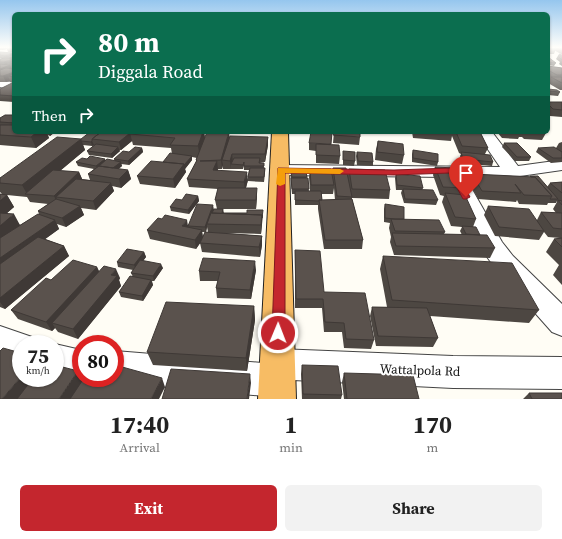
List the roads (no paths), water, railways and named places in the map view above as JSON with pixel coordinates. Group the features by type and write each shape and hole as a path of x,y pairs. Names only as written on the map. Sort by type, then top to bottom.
{"highway":[{"path":"277,381 280,134"}],"street":[{"path":"0,84 12,86"},
{"path":"0,94 12,87"},
{"path":"485,134 513,172"},
{"path":"280,170 513,172 562,165"},
{"path":"452,171 493,248 504,262 562,323"},
{"path":"0,340 12,344"},
{"name":"Wattalpola Rd","path":"124,367 277,381 453,372 562,373"}]}
